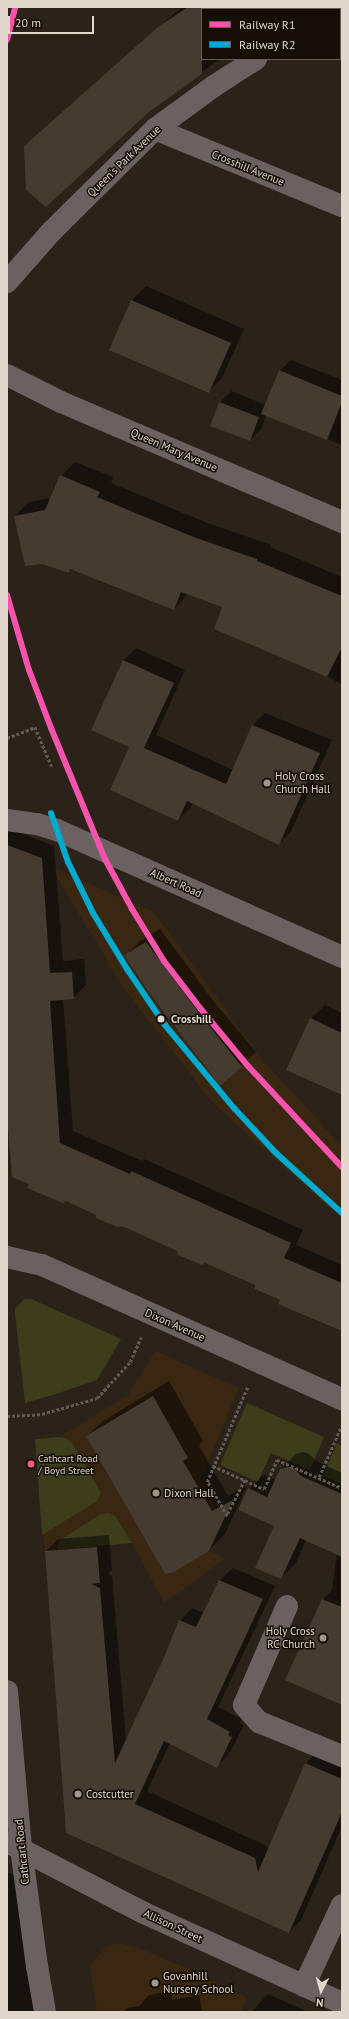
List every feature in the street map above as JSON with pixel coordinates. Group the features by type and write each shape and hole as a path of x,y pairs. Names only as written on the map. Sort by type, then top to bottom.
{"street":[{"name":"Queen's Park Avenue","path":"7,282 51,232 155,129 214,86 254,60"},
{"name":"Crosshill Avenue","path":"155,129 342,206"},
{"name":"Queen Mary Avenue","path":"7,375 61,402 342,522"},
{"name":"Albert Road","path":"7,820 47,827 342,957"},
{"name":"Dixon Avenue","path":"7,1257 42,1265 342,1399"},
{"path":"287,1606 244,1705 259,1722 342,1756"},
{"name":"Cathcart Road","path":"7,1691 14,1845 45,2012"},
{"name":"Allison Street","path":"14,1845 144,1913 342,2002"},
{"path":"304,1986 342,1905"}],"path":[{"path":"7,738 35,727 52,767"},
{"path":"7,1416 42,1414 97,1398 130,1362 151,1315"},
{"path":"244,1480 227,1516 207,1482 248,1386"},
{"path":"319,1478 341,1427"},
{"path":"213,1466 264,1489 277,1460 342,1488"}],"shaded area":[{"path":"50,866 154,912 260,1057 342,1146 342,1218 323,1203 212,1102 125,990"},
{"path":"24,1299 31,1299 121,1339 97,1380 25,1403 15,1314 15,1309"},
{"path":"155,1351 239,1388 201,1478 225,1517 209,1551 226,1558 164,1603 132,1543 45,1551 35,1439 60,1437 128,1395"},
{"path":"247,1403 324,1437 310,1470 271,1453 258,1482 220,1465"},
{"path":"60,1437 67,1439 73,1444 100,1491 100,1496 97,1501 42,1535 35,1439"},
{"path":"337,1443 342,1446 342,1484 323,1476"},
{"path":"108,1513 115,1516 132,1543 57,1550 60,1540 101,1514"},
{"name":"Govanhill Nursery School","path":"118,1943 142,1949 186,1968 247,1998 241,2012 97,2012 90,1967 104,1947"}],"building":[{"path":"188,7 202,7 202,74 149,112 46,207 26,190 24,146 158,27"},
{"path":"131,300 231,343 209,393 109,350"},
{"path":"279,370 342,396 342,402 327,440 261,414"},
{"path":"219,402 259,417 250,441 210,426"},
{"path":"60,475 100,492 97,497 191,536 257,559 257,561 342,596 342,647 327,677 214,629 222,607 181,592 174,610 70,569 69,573 42,564 25,566 14,516 45,510"},
{"path":"123,660 174,683 144,748 226,784 252,725 320,753 279,845 187,801 178,821 110,790 129,747 91,730"},
{"path":"7,845 42,858 50,973 72,972 74,999 50,1001 60,1143 130,1174 131,1171 291,1243 284,1258 342,1283 342,1331 278,1304 280,1300 255,1289 255,1285 205,1263 202,1265 178,1255 177,1251 122,1226 118,1227 96,1218 96,1215 66,1201 63,1203 27,1188 29,1184 12,1177 7,1116"},
{"path":"146,942 202,1017 242,1067 220,1086 151,995 124,955"},
{"path":"310,1018 342,1033 342,1095 286,1070"},
{"name":"Dixon Hall","path":"153,1396 188,1458 183,1461 212,1511 233,1500 209,1551 174,1572 165,1574 86,1436"},
{"path":"289,1467 294,1468 301,1476 342,1494 342,1557 300,1538 281,1579 255,1568 274,1526 238,1510 248,1488 267,1497 280,1469"},
{"path":"97,1547 100,1583 91,1584 100,1588 115,1763 165,1655 179,1620 196,1627 219,1580 263,1599 207,1719 230,1732 228,1735 232,1737 217,1768 164,1741 135,1804 255,1858 258,1872 305,1763 342,1779 342,1812 289,1933 66,1833 45,1551"},
{"name":"Holy Cross RC Church","path":"322,1599 342,1607 342,1705 285,1680"}],"rail line":[{"name":"R1","path":"7,40 15,7"},
{"name":"R1","path":"7,595 29,670 51,728 105,859 132,909 164,961 200,1008 248,1066 342,1167"},
{"name":"R2","path":"51,813 68,862 93,913 127,969 165,1025 234,1108 276,1153 342,1213"}],"place":[{"name":"Holy Cross Church Hall","path":"267,783"},
{"name":"Crosshill","path":"161,1019"},
{"name":"Cathcart Road / Boyd Street","path":"31,1464"},
{"name":"Dixon Hall","path":"156,1493"},
{"name":"Holy Cross RC Church","path":"323,1638"},
{"name":"Costcutter","path":"78,1794"},
{"name":"Govanhill Nursery School","path":"155,1983"}]}
